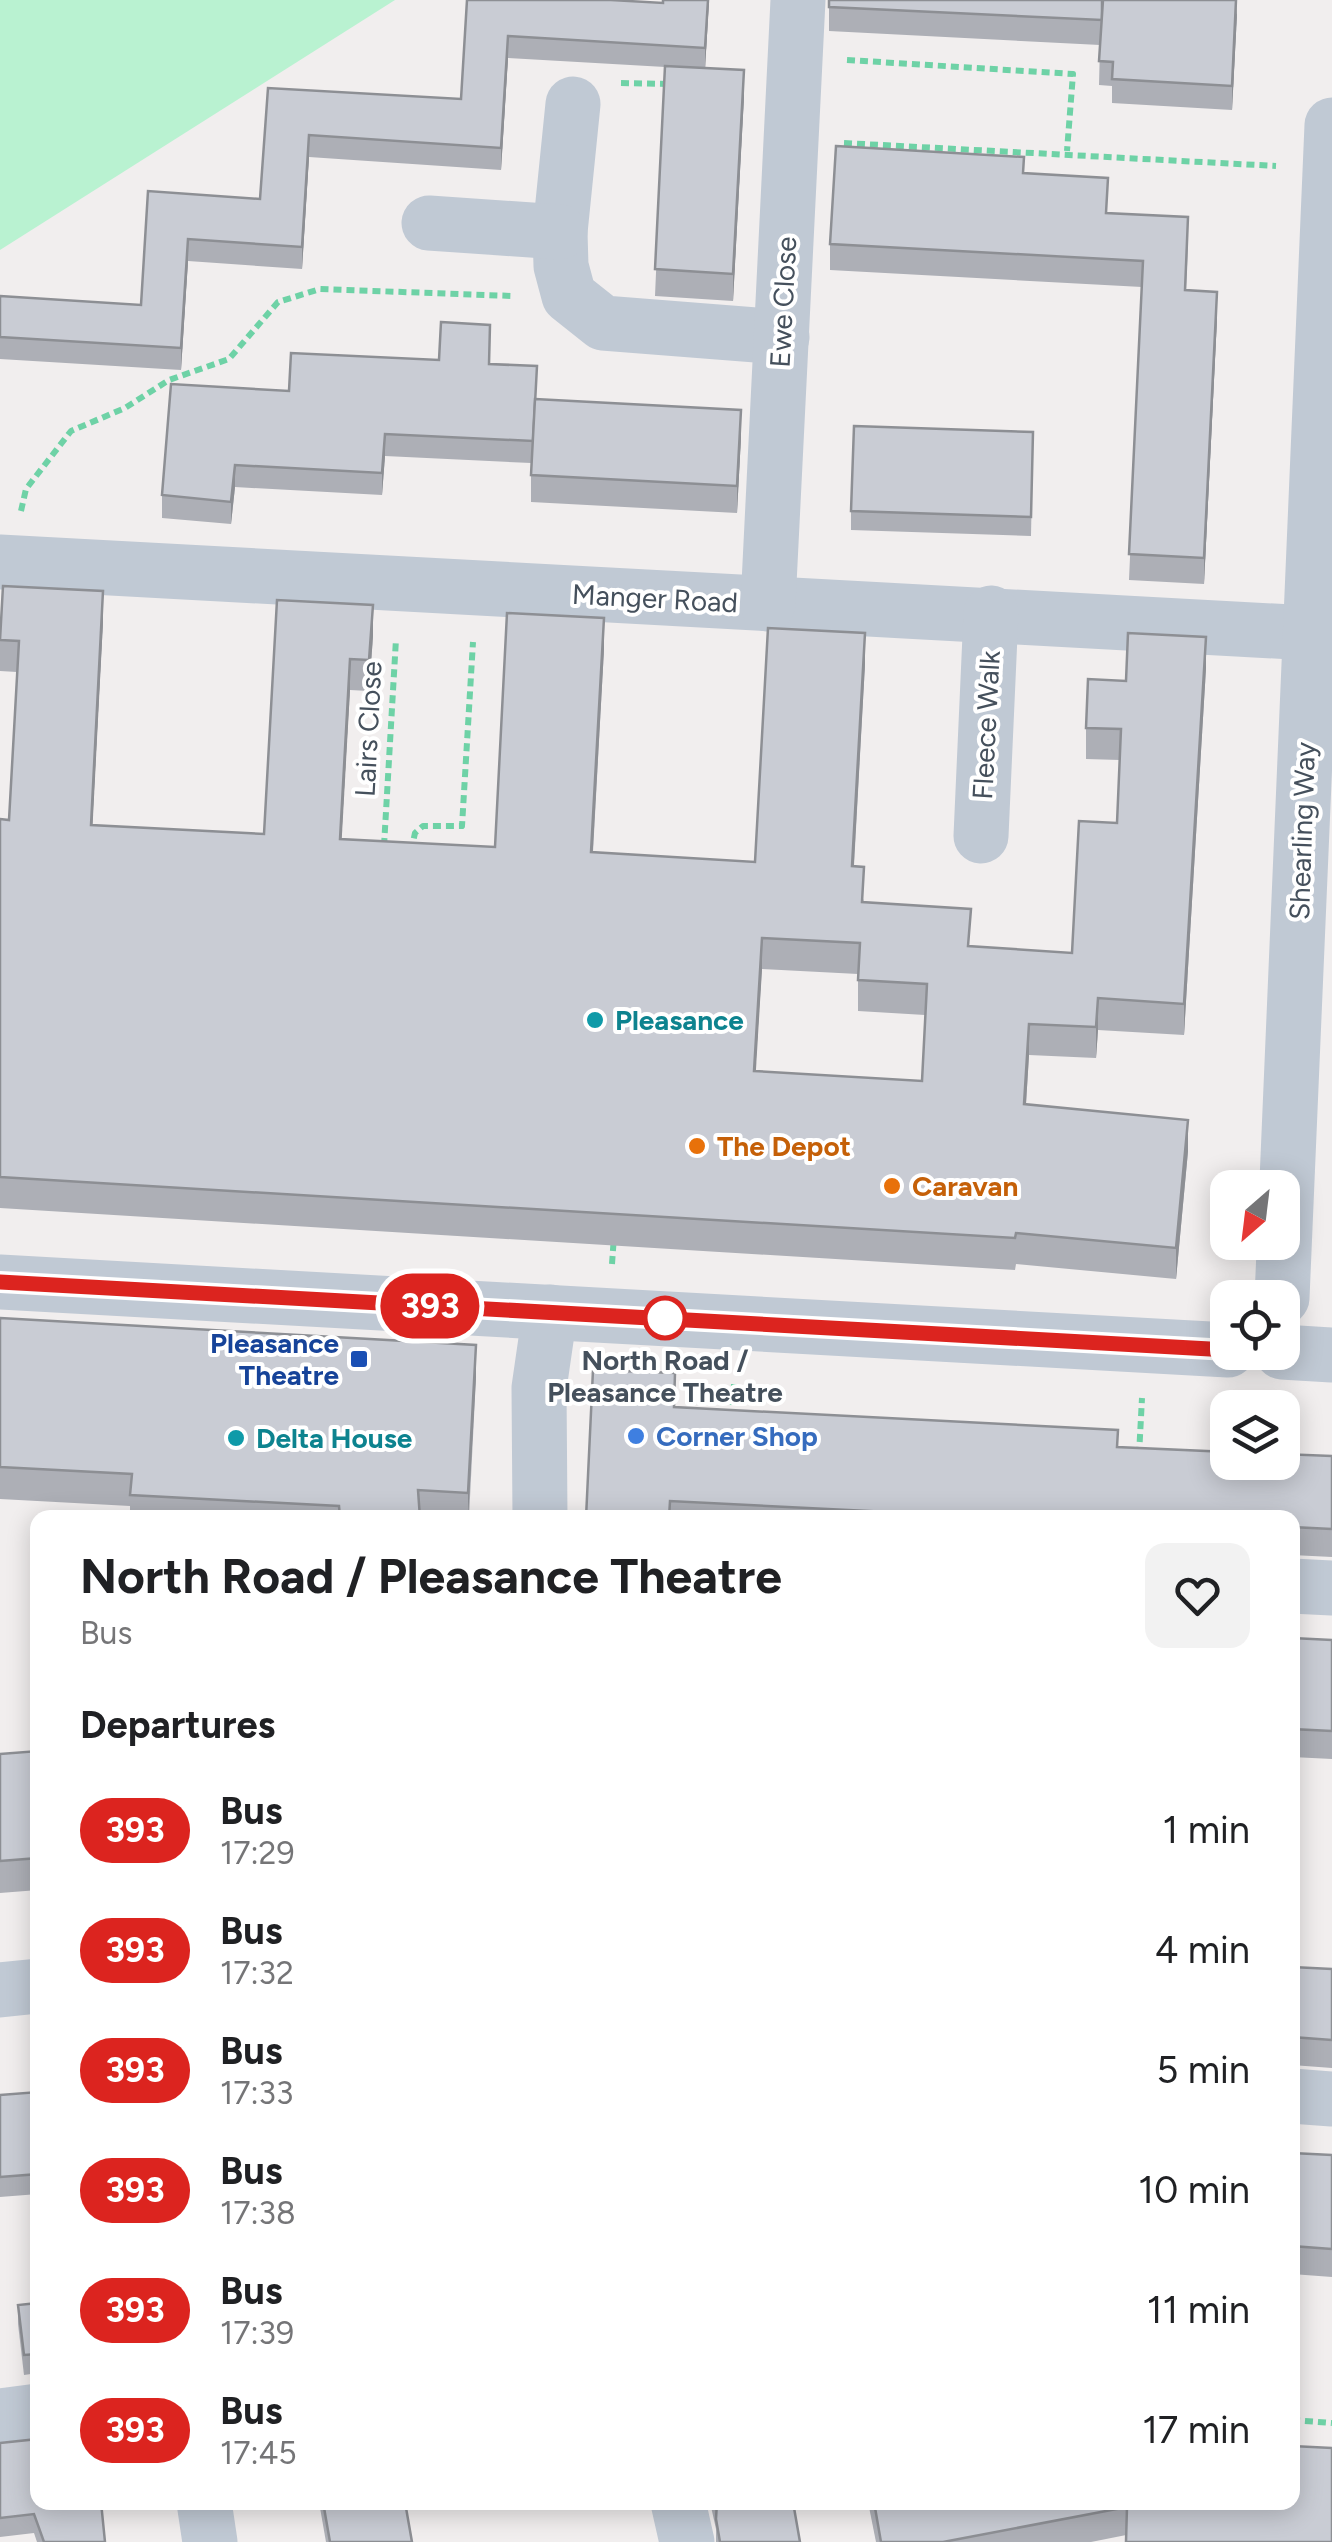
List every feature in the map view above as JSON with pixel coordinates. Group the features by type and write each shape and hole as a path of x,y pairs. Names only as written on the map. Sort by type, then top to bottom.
{"street":[{"name":"Ewe Close","path":"768,604 798,0"},
{"path":"573,104 560,232 561,266 569,296 603,322 782,337"},
{"name":"Shearling Way","path":"1283,1280 1331,147"},
{"path":"430,223 560,232"},
{"name":"Manger Road","path":"5,561 1310,632"},
{"name":"Fleece Walk","path":"981,836 991,614"},
{"path":"0,1282 1210,1349"},
{"path":"540,1510 539,1388 550,1312"},
{"path":"1300,1353 1332,1355"},
{"path":"1300,1586 1332,1588"},
{"path":"0,1990 30,1987"},
{"path":"1300,2096 1332,2098"},
{"path":"0,2416 30,2412"},
{"path":"205,2510 210,2542"},
{"path":"680,2510 686,2542"}],"path":[{"path":"796,56 1073,74 1067,151"},
{"path":"573,104 600,82 678,85"},
{"path":"790,140 1067,151 1331,147"},
{"path":"5,561 26,489 71,431 124,408 168,380 229,359 278,302 320,289 569,296"},
{"name":"Lairs Close","path":"399,583 384,850 411,851 412,841 423,826 462,826 476,587"},
{"path":"608,1315 616,1223"},
{"path":"1139,1462 1145,1347"},
{"path":"731,1430 734,1384"},
{"path":"1300,2421 1332,2423"}],"green space":[{"path":"0,0 395,0 0,250"}],"building":[{"path":"467,0 708,0 705,48 508,36 501,148 309,135 302,247 188,239 181,348 0,337 0,296 141,305 148,191 260,199 268,88 461,99"},
{"path":"829,0 1102,0 1102,20 829,7"},
{"path":"1103,0 1236,0 1232,86 1112,79 1113,62 1099,61"},
{"path":"665,66 744,70 733,274 655,269"},
{"path":"836,146 1024,157 1023,173 1108,178 1106,213 1188,217 1185,290 1217,292 1204,558 1129,554 1143,261 830,244"},
{"path":"441,322 490,325 489,364 537,366 533,441 385,434 382,473 235,465 231,502 162,495 171,384 289,391 291,353 439,360"},
{"path":"535,399 741,410 737,486 531,475"},
{"path":"854,426 1033,432 1031,517 851,511"},
{"path":"3,586 103,591 91,825 264,834 277,600 373,605 369,660 350,659 340,839 495,847 507,613 604,618 591,852 755,862 768,628 865,633 852,866 864,867 862,902 971,909 968,946 1072,953 1079,821 1117,823 1121,729 1086,728 1088,679 1126,681 1128,633 1206,637 1184,1004 1098,998 1096,1027 1029,1024 1024,1104 1188,1120 1176,1248 1016,1233 1015,1238 0,1177 0,819 9,820 19,641 0,640","holes":["762,938 860,943 858,980 927,984 922,1081 754,1071"]},
{"name":"Delta House","path":"0,1318 476,1345 468,1493 418,1490 419,1510 339,1510 339,1506 130,1495 132,1474 0,1467"},
{"path":"593,1370 675,1373 674,1407 1118,1430 1117,1447 1210,1451 1210,1480 1300,1480 1300,1455 1332,1456 1332,1529 1300,1527 1300,1510 848,1510 670,1501 669,1510 586,1510"},
{"path":"1300,1638 1332,1640 1332,1731 1300,1729"},
{"path":"30,1752 30,1859 0,1861 0,1754"},
{"path":"1300,1967 1332,1969 1332,2040 1300,2038"},
{"path":"30,2093 30,2175 0,2177 0,2095"},
{"path":"1300,2153 1332,2155 1332,2249 1300,2247"},
{"path":"30,2304 30,2355 24,2355 18,2305"},
{"path":"30,2440 30,2510 102,2510 105,2542 44,2542 34,2514 0,2518 0,2443"},
{"path":"1300,2446 1332,2448 1332,2542 1126,2542 1127,2510 1300,2510"},
{"path":"324,2510 406,2510 412,2542 330,2542"},
{"path":"717,2510 794,2510 800,2542 720,2542"},
{"path":"875,2510 1111,2510 943,2542 881,2542"}],"bus line":[{"name":"393","path":"0,1282 1210,1349"}],"place":[{"name":"Pleasance","path":"595,1020"},
{"name":"The Depot","path":"697,1146"},
{"name":"Caravan","path":"892,1186"},
{"name":"North Road / Pleasance Theatre","path":"665,1318"},
{"name":"Pleasance Theatre","path":"359,1359"},
{"name":"Corner Shop","path":"636,1436"},
{"name":"Delta House","path":"236,1438"}]}
